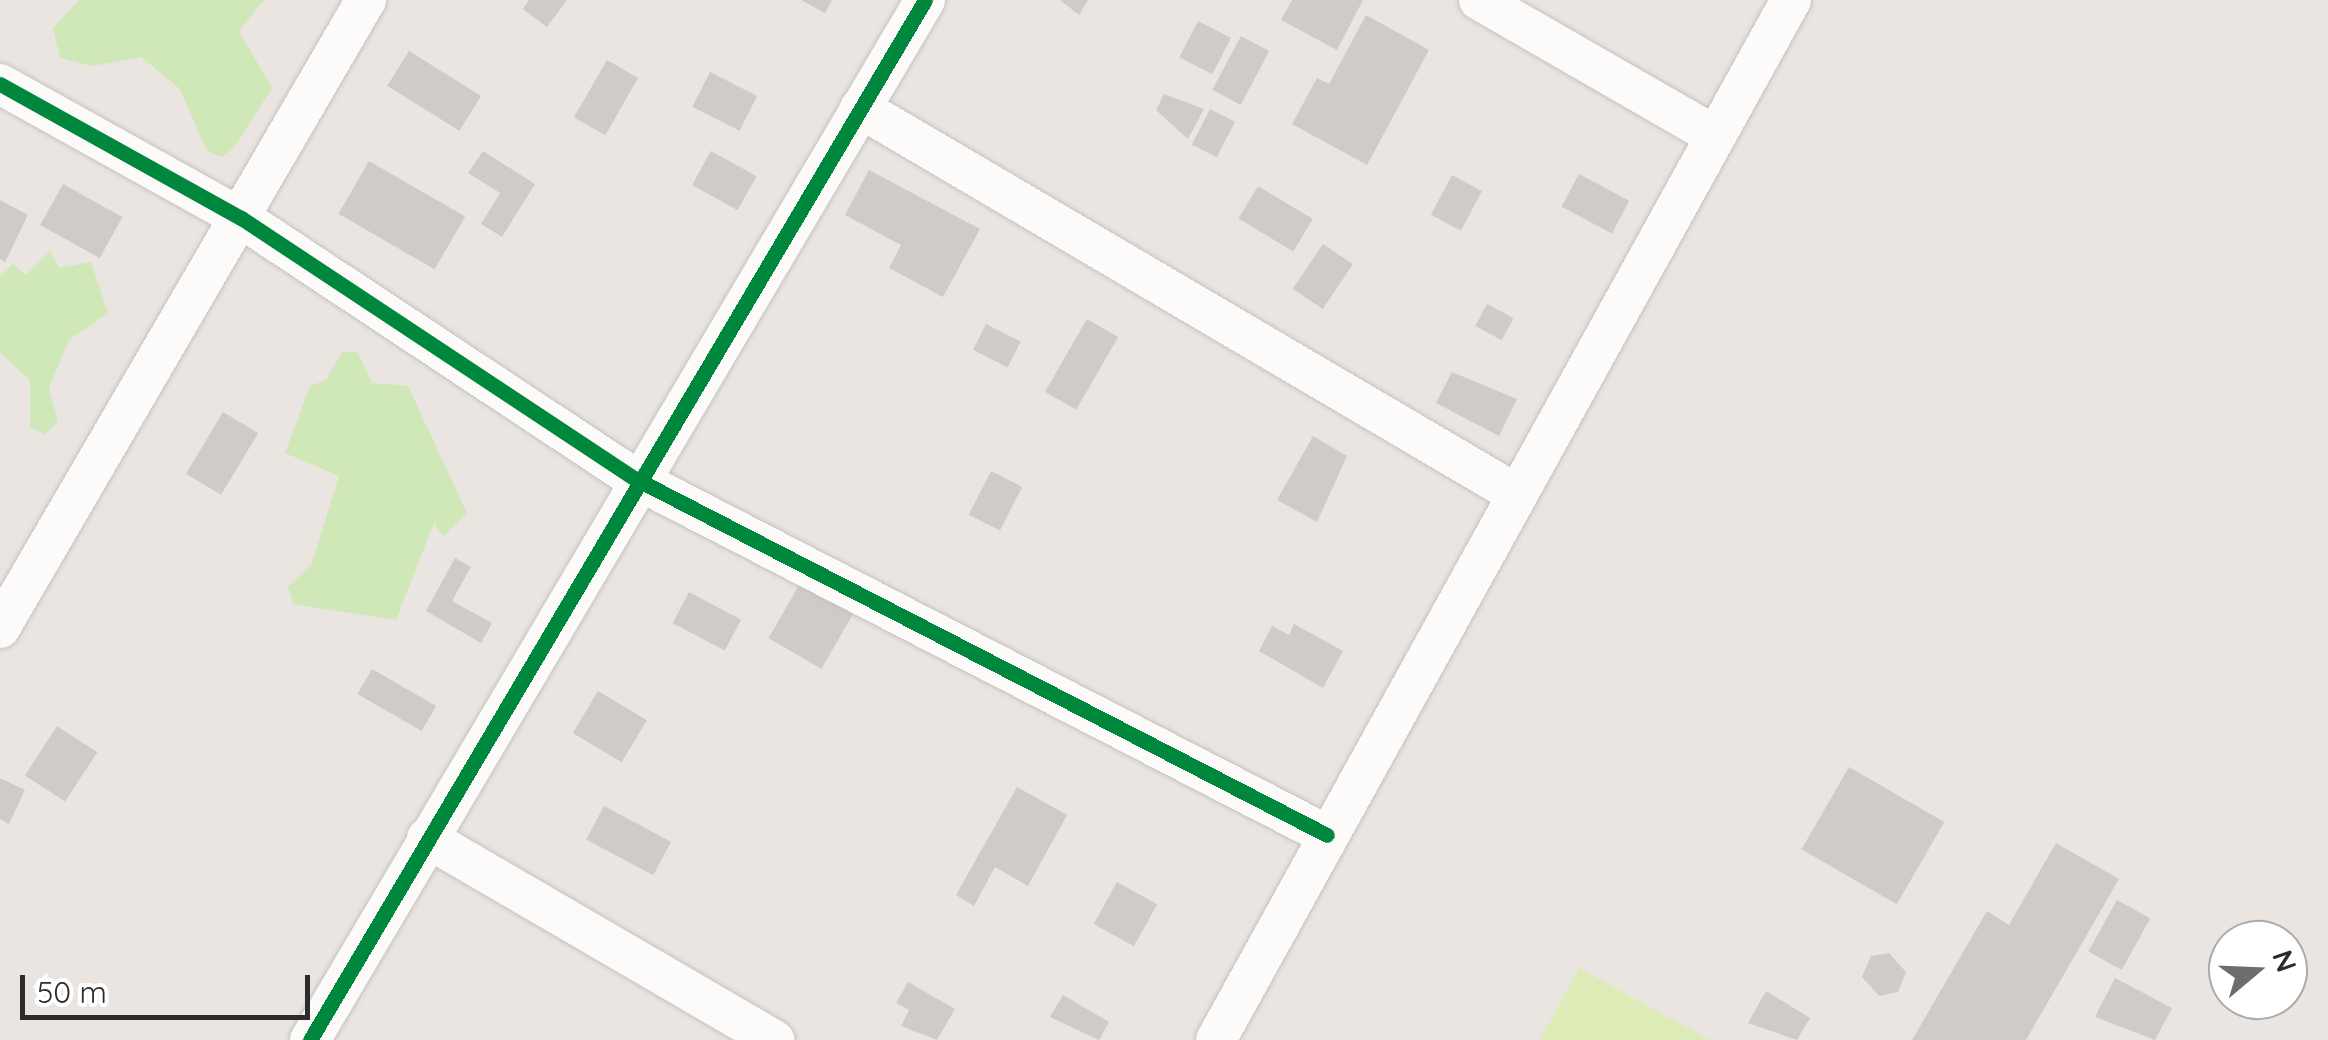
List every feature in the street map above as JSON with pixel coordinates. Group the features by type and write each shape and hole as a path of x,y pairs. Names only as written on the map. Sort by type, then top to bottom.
{"street":[{"path":"0,628 366,0"},
{"path":"310,1040 636,479 926,0"},
{"path":"1478,0 1714,135"},
{"path":"1216,1040 1791,0"},
{"path":"0,84 241,218 636,479 1327,835"},
{"path":"860,108 1518,495"},
{"path":"427,838 774,1040"}],"green space":[{"path":"79,0 264,0 239,31 272,88 235,146 222,157 207,151 180,89 141,57 92,66 60,58 53,28"},
{"path":"50,251 59,268 91,262 108,313 69,340 49,388 58,422 45,434 30,427 30,380 0,353 0,277 13,264 26,275"},
{"path":"342,352 358,352 372,383 408,386 467,513 443,536 434,523 396,620 293,604 288,587 312,563 339,476 285,453 310,386 326,380"},
{"path":"1579,968 1710,1040 1540,1040"}],"building":[{"path":"529,0 567,0 547,27 523,9"},
{"path":"801,0 832,0 825,13"},
{"path":"1060,0 1088,0 1079,15"},
{"path":"1292,0 1363,0 1337,50 1281,20"},
{"path":"1366,15 1429,50 1367,165 1292,124 1317,78 1329,84"},
{"path":"1198,21 1231,38 1212,74 1179,58"},
{"path":"1241,36 1269,51 1241,105 1212,90"},
{"path":"409,51 481,96 459,131 387,86"},
{"path":"607,60 638,78 605,135 574,117"},
{"path":"710,72 757,96 740,131 692,107"},
{"path":"1164,94 1204,109 1188,139 1156,110"},
{"path":"1210,109 1235,122 1217,157 1192,145"},
{"path":"483,151 535,184 502,237 481,224 500,193 468,173"},
{"path":"711,151 756,176 738,210 692,185"},
{"path":"369,161 465,217 435,269 338,214"},
{"path":"869,170 980,229 943,297 889,268 901,245 845,215"},
{"path":"1579,174 1629,201 1612,233 1562,207"},
{"path":"1452,175 1482,191 1461,231 1431,215"},
{"path":"63,184 122,217 100,258 40,225"},
{"path":"1258,186 1313,219 1293,252 1238,219"},
{"path":"0,200 28,215 5,262 0,259"},
{"path":"1323,244 1353,264 1323,309 1293,289"},
{"path":"1487,304 1513,318 1502,340 1475,326"},
{"path":"1087,319 1118,337 1076,410 1045,392"},
{"path":"986,324 1021,342 1008,368 973,350"},
{"path":"1452,372 1517,399 1499,436 1436,403"},
{"path":"223,412 258,433 221,495 186,474"},
{"path":"1313,436 1347,456 1317,522 1277,500"},
{"path":"991,471 1022,487 1000,531 969,515"},
{"path":"455,558 471,567 452,601 492,623 481,643 426,611"},
{"path":"801,582 854,612 821,669 768,638"},
{"path":"689,592 741,620 725,651 673,623"},
{"path":"1294,624 1343,651 1323,688 1259,651 1272,626 1289,635"},
{"path":"372,669 436,706 422,731 358,694"},
{"path":"598,691 647,720 622,762 573,733"},
{"path":"57,726 97,752 65,802 25,775"},
{"path":"1849,767 1944,822 1897,904 1802,849"},
{"path":"0,778 25,790 9,824 0,819"},
{"path":"1017,787 1067,815 1028,886 995,867 974,906 956,895"},
{"path":"604,806 671,842 653,875 586,840"},
{"path":"2056,843 2119,879 2026,1040 1912,1040 1987,911 2009,925"},
{"path":"1117,882 1157,904 1134,946 1094,924"},
{"path":"2117,900 2150,918 2122,970 2088,952"},
{"path":"1889,953 1906,972 1898,992 1879,996 1862,977 1871,956"},
{"path":"2115,978 2172,1008 2155,1040 2095,1017"},
{"path":"908,982 955,1009 937,1040 901,1026 909,1010 896,1003"},
{"path":"1766,991 1810,1018 1797,1040 1748,1023"},
{"path":"1063,995 1109,1022 1099,1040 1050,1017"}],"cycle path":[{"path":"310,1040 925,0"},
{"path":"0,84 241,218 636,479 1327,835"}]}
